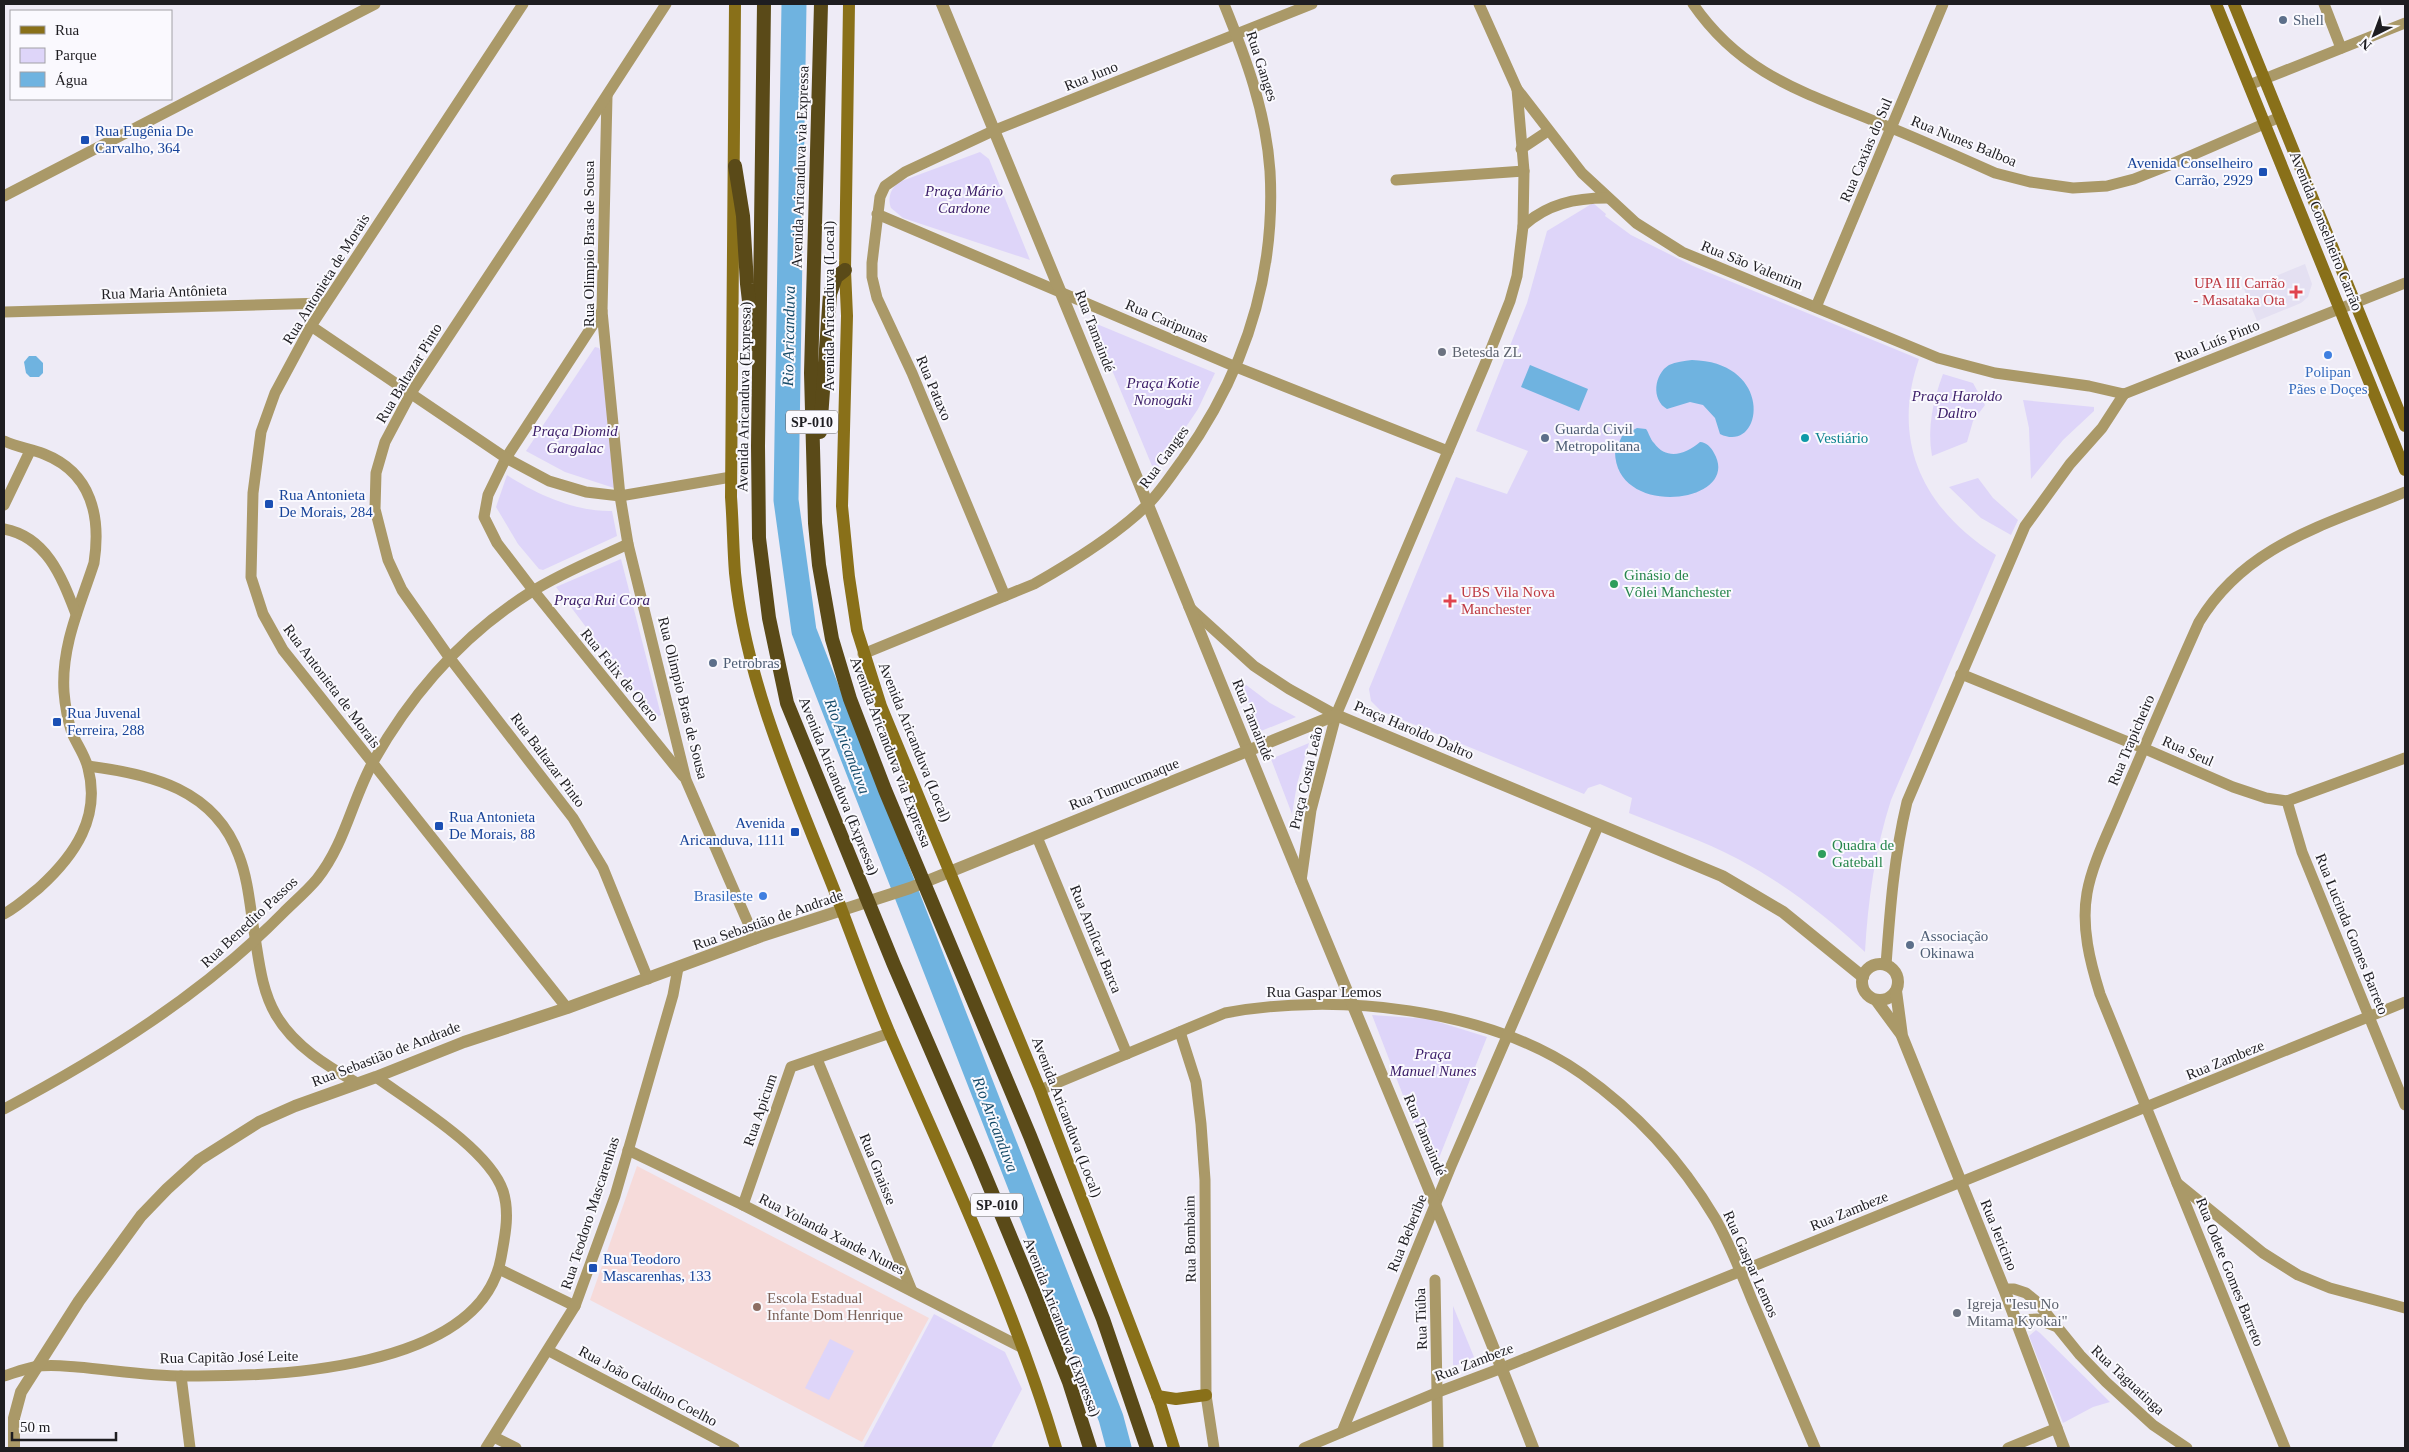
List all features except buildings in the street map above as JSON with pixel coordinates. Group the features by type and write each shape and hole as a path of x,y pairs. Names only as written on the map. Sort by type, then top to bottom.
{"highway":[{"name":"Avenida Aricanduva (Expressa)","path":"764,4 759,374 759,538 773,637 787,703 874,901 1068,1382 1090,1448"},
{"name":"Avenida Aricanduva via Expressa","path":"821,4 811,373 814,497 819,565 832,640 850,699 924,883"},
{"path":"735,166 743,216 750,324 759,374"},
{"path":"814,497 830,294 836,277 845,270"},
{"name":"SP-010","path":"924,883 1103,1319 1147,1448"},
{"path":"1068,1382 1083,1448"}],"main road":[{"path":"735,4 731,477 735,574 748,644 766,714 890,1033 959,1191 1043,1406 1056,1448"},
{"name":"Avenida Aricanduva (Local)","path":"849,4 845,270 847,316 842,506 853,605 863,654 881,706 1040,1090 1157,1396 1174,1448"},
{"name":"Avenida Conselheiro Carrão","path":"2216,4 2405,470"},
{"name":"Avenida Conselheiro Carrão","path":"2234,4 2355,303 2402,410 2405,426"},
{"path":"1157,1396 1176,1399 1206,1395"}],"street":[{"path":"4,196 375,4"},
{"name":"Rua Antonieta de Morais","path":"523,4 325,303 275,393 261,432 253,493 251,577 263,614 283,650 567,1008"},
{"name":"Rua Baltazar Pinto","path":"648,979 603,868 573,818 449,656 402,590 388,560 375,509 376,473 384,442 410,392 666,4"},
{"name":"Rua Tamaindé","path":"942,4 1062,292 1147,505 1352,1005 1436,1202 1533,1448"},
{"name":"Rua Ganges","path":"863,654 1034,584 1060,569 1134,517 1147,505 1194,442 1236,367 1251,328 1259,300 1265,264 1270,170 1261,112 1247,62 1224,4"},
{"name":"Rua Juno","path":"885,186 905,172 995,130 1312,4"},
{"name":"Rua São Valentim","path":"1480,4 1517,89 1582,173 1636,224 1682,252 1947,360 1995,373 2089,386 2124,394"},
{"name":"Rua Nunes Balboa","path":"1694,4 1708,25 1726,44 1770,77 1996,173 2030,182 2073,188 2107,186 2134,179 2280,117"},
{"name":"Rua Caxias do Sul","path":"1816,307 1943,4"},
{"path":"2324,4 2341,48"},
{"path":"2249,85 2405,23"},
{"name":"Praça Haroldo Daltro","path":"1517,89 1524,171 1524,226 1517,276 1510,301 1336,715 1598,826 1722,876 1761,897 1811,932 1863,977"},
{"name":"Rua Olimpio Bras de Sousa","path":"607,96 602,234 602,311 620,496 628,544 686,780 755,939"},
{"path":"1521,149 1548,131"},
{"path":"1396,180 1524,171"},
{"name":"Rua Pataxo","path":"885,186 880,197 877,214 872,277 877,298 912,373 1005,596"},
{"path":"1524,226 1534,216 1557,205 1588,198 1607,198"},
{"name":"Rua Caripunas","path":"877,214 1236,367 1448,451"},
{"name":"Rua Luís Pinto","path":"2124,394 2405,282"},
{"name":"Rua Maria Antônieta","path":"4,312 325,303"},
{"path":"506,458 602,311"},
{"path":"311,326 506,458 549,481 586,492 620,496 731,477"},
{"path":"1886,966 1893,878 1899,834 1907,802 2025,526 2070,464 2102,428 2124,394"},
{"path":"2385,417 2402,410"},
{"path":"4,441 44,454 71,470 83,484 90,498 94,513 96,551 94,563 69,637 65,664 64,692 72,733 88,766 92,790 91,813 82,838 71,856 20,904 4,914"},
{"path":"4,505 30,451"},
{"name":"Rua Felix de Otero","path":"506,458 488,495 484,517 497,543 686,780"},
{"name":"Rua Trapicheiro","path":"2148,1107 2100,994 2089,959 2086,926 2087,893 2102,849 2143,748 2199,622 2226,586 2247,566 2282,544 2405,492"},
{"path":"4,529 24,535 50,557 63,581 76,614"},
{"name":"Rua Benedito Passos","path":"4,1109 95,1056 165,1012 208,981 256,941 317,879 339,843 372,764 422,688 449,656 496,615 533,590 628,544"},
{"name":"Praça Costa Leão","path":"1189,607 1254,666 1336,715 1311,810 1301,881"},
{"name":"Rua Seul","path":"1961,674 2233,787 2266,798 2287,801 2405,758"},
{"name":"Rua Tumucumaque","path":"924,883 1336,715"},
{"path":"88,766 115,770 160,781 210,808 239,856 256,941 260,973 276,1015 297,1040 324,1064 357,1083"},
{"name":"Rua Lucinda Gomes Barreto","path":"2287,801 2302,852 2405,1105"},
{"name":"Rua Beberibe","path":"1342,1432 1436,1202 1598,826"},
{"name":"Rua Amílcar Barca","path":"1037,837 1127,1054"},
{"name":"Rua Sebastião de Andrade","path":"14,1448 14,1418 21,1392 35,1367 79,1301 141,1216 199,1160 259,1122 295,1106 376,1077 464,1042 567,1008 755,939 843,912 924,883"},
{"path":"1875,965 1886,966 1896,973 1898,979 1896,991 1888,999 1876,1000 1871,998 1863,988 1863,977 1875,965"},
{"name":"Rua Teodoro Mascarenhas","path":"486,1448 549,1351 575,1306 603,1231 628,1150 673,996 678,968"},
{"name":"Rua Jericino","path":"1896,991 1902,1036"},
{"name":"Rua Jericino","path":"1876,1000 1902,1036 2004,1289 2064,1448"},
{"name":"Rua Zambeze","path":"1304,1448 1438,1392 1502,1368 2405,1002"},
{"name":"Rua Gaspar Lemos","path":"1040,1090 1225,1013 1248,1008 1352,1005 1389,1007 1432,1014 1508,1037 1549,1055 1581,1074 1628,1111 1672,1156 1702,1197 1716,1220 1740,1272 1815,1448"},
{"name":"Rua Bombaim","path":"1180,1032 1196,1082 1204,1170 1206,1395 1214,1448"},
{"name":"Rua Apicum","path":"743,1205 789,1071 794,1064 890,1033"},
{"name":"Rua Gnaisse","path":"817,1058 912,1292"},
{"name":"Rua Capitão José Leite","path":"6,1372 35,1367 93,1368 181,1376 283,1374 333,1367 421,1344 444,1332 476,1305 499,1269 506,1215 503,1192 497,1177 478,1153 376,1077"},
{"name":"Rua Odete Gomes Barreto","path":"2148,1107 2176,1182 2285,1448"},
{"name":"Rua Yolanda Xande Nunes","path":"628,1150 743,1205 1021,1348"},
{"path":"2176,1182 2263,1253 2298,1275 2330,1288 2405,1308"},
{"path":"499,1269 575,1306"},
{"name":"Rua Tiúba","path":"1435,1280 1438,1448"},
{"name":"Rua Taguatinga","path":"2004,1289 2014,1289 2026,1293 2046,1311 2055,1326 2080,1355 2130,1406 2187,1448"},
{"path":"2015,1320 2037,1319 2055,1326"},
{"name":"Rua João Galdino Coelho","path":"549,1351 734,1448"},
{"path":"181,1376 190,1448"},
{"path":"2008,1448 2056,1428"},
{"path":"494,1437 516,1448"}],"shaded area":[{"name":"UPA III Carrão - Masataka Ota","path":"2305,264 2312,284 2308,297 2301,303 2257,321 2244,289"},
{"name":"Escola Estadual Infante Dom Henrique","path":"637,1166 929,1318 862,1442 590,1300"}],"green space":[{"name":"Praça Mário Cardone","path":"980,152 989,159 1030,260 903,218 891,208 890,194 899,182"},
{"name":"Praça Haroldo Daltro","path":"1593,203 1606,214 1605,216 1631,235 1693,266 1919,359 1911,389 1909,418 1912,446 1920,471 1932,495 1950,517 1971,537 1996,555 1891,800 1873,875 1865,952 1804,901 1772,879 1712,846 1629,813 1632,798 1600,784 1588,788 1584,794 1381,711 1371,701 1369,689 1456,477 1507,494 1528,451 1476,431 1527,303 1547,231"},
{"name":"Praça Kotie Nonogaki","path":"1092,322 1215,373 1198,409 1155,473"},
{"name":"Praça Diomid Gargalac","path":"595,347 599,348 601,353 614,488 565,472 526,451"},
{"name":"Praça Haroldo Daltro","path":"1943,374 1973,383 1985,405 1973,421 1967,442 1932,456 1930,435 1932,414"},
{"name":"Praça Haroldo Daltro","path":"2023,400 2094,407 2094,411 2063,440 2031,479 2029,428"},
{"name":"Praça Diomid Gargalac","path":"507,475 557,501 598,511 612,511 617,536 543,570 539,569 518,544 496,507"},
{"path":"1978,478 1993,498 2018,520 2011,535 1981,518 1949,487"},
{"name":"Praça Rui Cora","path":"621,559 661,715 657,717 651,714 556,587"},
{"path":"1237,678 1270,703 1296,717 1261,731"},
{"path":"1309,743 1297,784 1292,814 1271,759"},
{"name":"Praça Manuel Nunes","path":"1372,1015 1429,1019 1487,1037 1433,1173"},
{"path":"1453,1306 1474,1357 1453,1367"},
{"path":"934,1314 1005,1352 1022,1389 991,1448 863,1448"},
{"path":"2036,1330 2110,1402 2093,1407 2063,1423 2029,1336"},
{"path":"830,1339 854,1351 829,1400 805,1388"}],"water":[{"path":"29,356 36,356 43,363 43,373 39,377 30,377 26,373 24,362"},
{"path":"1692,360 1719,365 1738,375 1749,390 1754,406 1752,420 1746,432 1735,437 1720,434 1715,418 1703,405 1690,402 1667,409 1658,400 1656,387 1660,374 1664,369 1677,362"},
{"path":"1530,365 1588,389 1579,411 1521,387"},
{"path":"1637,428 1646,429 1659,449 1671,454 1689,450 1700,442 1708,445 1714,453 1718,470 1711,483 1696,493 1676,497 1654,495 1635,488 1621,474 1615,452 1622,436"}],"waterway":[{"name":"Rio Aricanduva","path":"794,4 786,500 804,631 1111,1418 1119,1448"}],"place":[{"name":"Shell","path":"2283,20"},
{"name":"Rua Eugênia De Carvalho, 364","path":"85,140"},
{"name":"Avenida Conselheiro Carrão, 2929","path":"2263,172"},
{"name":"UPA III Carrão - Masataka Ota","path":"2296,292"},
{"name":"Betesda ZL","path":"1442,352"},
{"name":"Polipan Pães e Doçes","path":"2328,355"},
{"name":"Guarda Civil Metropolitana","path":"1545,438"},
{"name":"Vestiário","path":"1805,438"},
{"name":"Rua Antonieta De Morais, 284","path":"269,504"},
{"name":"Ginásio de Vôlei Manchester","path":"1614,584"},
{"name":"UBS Vila Nova Manchester","path":"1450,601"},
{"name":"Petrobras","path":"713,663"},
{"name":"Rua Juvenal Ferreira, 288","path":"57,722"},
{"name":"Rua Antonieta De Morais, 88","path":"439,826"},
{"name":"Avenida Aricanduva, 1111","path":"795,832"},
{"name":"Quadra de Gateball","path":"1822,854"},
{"name":"Brasileste","path":"763,896"},
{"name":"Associação Okinawa","path":"1910,945"},
{"name":"Rua Teodoro Mascarenhas, 133","path":"593,1268"},
{"name":"Escola Estadual Infante Dom Henrique","path":"757,1307"},
{"name":"Igreja \"Iesu No Mitama Kyokai\"","path":"1957,1313"}]}
